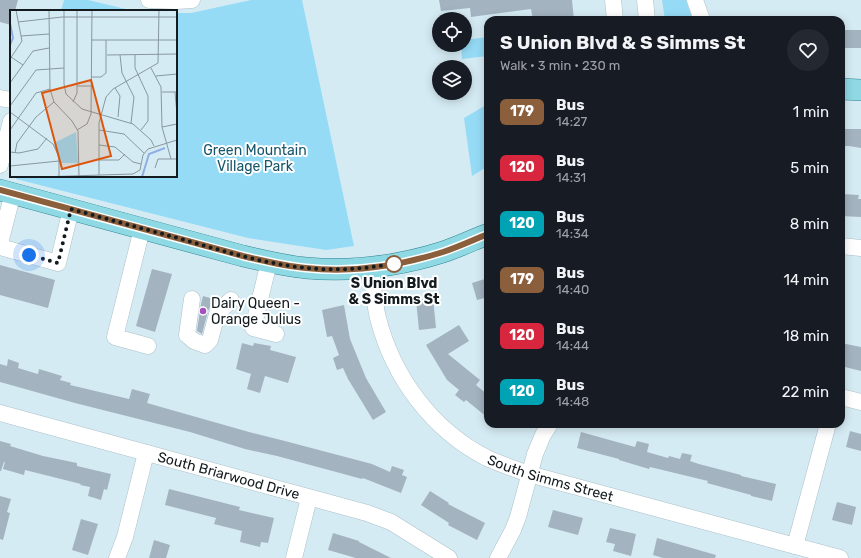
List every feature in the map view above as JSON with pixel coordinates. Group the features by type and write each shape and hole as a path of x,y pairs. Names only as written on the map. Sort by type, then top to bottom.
{"main road":[{"path":"845,89 861,90"},
{"path":"6,192 243,256 290,266 314,269 385,266 432,256 484,236"}],"street":[{"path":"149,0 192,0"},
{"path":"613,0 615,16"},
{"path":"645,0 647,16"},
{"path":"695,0 701,16"},
{"path":"0,98 10,100"},
{"path":"0,165 10,125"},
{"path":"0,243 6,192"},
{"path":"0,248 58,263 71,209"},
{"path":"142,228 115,336 148,346"},
{"path":"845,246 861,248"},
{"path":"269,262 253,328 276,334"},
{"name":"South Simms Street","path":"371,267 378,317 382,333 406,384 426,410 442,426 474,450 488,458 529,474 795,546 818,555 840,558"},
{"path":"192,300 187,335 194,341 205,345 210,340 217,314 231,300"},
{"path":"845,397 861,402"},
{"name":"South Briarwood Drive","path":"0,413 379,517 391,522 449,558"},
{"path":"498,558 515,524 535,454 548,428"},
{"path":"795,546 827,428"},
{"path":"117,558 125,537 146,453"},
{"path":"294,558 308,498"}],"green space":[{"path":"64,0 88,0 130,10 61,10"},
{"name":"Green Mountain Village Park","path":"251,0 302,0 354,246 326,250 248,238 16,179 17,177 177,177 177,13 191,13"},
{"path":"662,0 686,0 692,16 664,16"},
{"path":"484,38 484,56 462,59 462,52 472,52 472,39"},
{"path":"484,106 484,168 472,176 464,118"}],"building":[{"path":"0,0 18,0 15,10 10,10 10,25 0,22"},
{"path":"439,0 572,0 574,16 532,16 531,9 472,17 470,8 441,11"},
{"path":"845,30 861,30 861,48 845,48"},
{"path":"845,129 861,129 861,148 845,146"},
{"path":"845,194 859,195 858,199 861,199 861,217 845,216"},
{"path":"0,265 55,280 48,308 0,295"},
{"path":"152,269 172,274 155,332 136,326"},
{"path":"484,279 484,298 477,300 472,283"},
{"path":"203,296 217,300 208,311 202,334 197,331"},
{"path":"433,298 436,328 419,330 416,300"},
{"path":"344,305 350,339 366,378 386,412 373,420 343,368 337,370 333,358 339,355 332,336 327,337 322,310"},
{"path":"459,325 469,341 448,354 480,380 476,385 484,392 484,415 466,400 464,402 455,395 459,390 447,380 426,345"},
{"path":"242,343 253,346 254,343 271,346 270,350 296,357 288,383 265,376 260,393 247,389 251,374 236,369"},
{"path":"845,344 861,347 861,371 845,367"},
{"path":"8,359 19,363 18,368 38,374 39,369 62,376 60,380 71,383 70,385 129,399 132,389 150,394 147,403 249,432 372,464 390,472 392,466 404,470 402,475 407,477 401,493 363,478 362,479 245,449 190,432 75,403 0,382 0,364 7,366"},
{"path":"850,431 861,434 861,451 846,447"},
{"path":"581,432 635,447 637,441 649,444 647,452 668,458 669,456 680,459 682,453 692,455 690,461 741,476 776,484 772,501 707,483 708,481 650,467 649,469 577,448"},
{"path":"0,441 11,444 10,446 43,456 77,463 77,466 111,474 107,490 104,489 101,500 88,496 90,487 25,470 24,475 3,469 5,462 0,471"},
{"path":"169,489 240,507 239,510 274,518 268,543 261,542 260,547 240,542 242,531 214,524 216,518 165,505"},
{"path":"430,491 449,503 448,504 485,523 477,540 448,525 449,523 421,505"},
{"path":"0,496 11,499 7,512 10,513 3,540 0,539"},
{"path":"837,502 856,507 852,525 832,520"},
{"path":"553,510 583,518 578,535 548,527"},
{"path":"81,519 98,524 88,555 72,550"},
{"path":"610,528 636,534 631,556 613,551 615,544 606,542"},
{"path":"333,533 359,541 391,558 356,558 328,550"},
{"path":"657,538 716,555 715,558 663,558 653,555"},
{"path":"154,540 170,545 166,558 149,558"}],"bus line":[{"name":"179","path":"0,190 243,256 305,268 353,269 385,266 443,252 484,236"}],"place":[{"name":"S Union Blvd & S Simms St","path":"394,264"},
{"name":"Dairy Queen - Orange Julius","path":"203,311"}],"route":[{"path":"29,255 58,263 71,209 243,256 290,266 314,269 353,269 385,266 397,263 394,264"}]}
